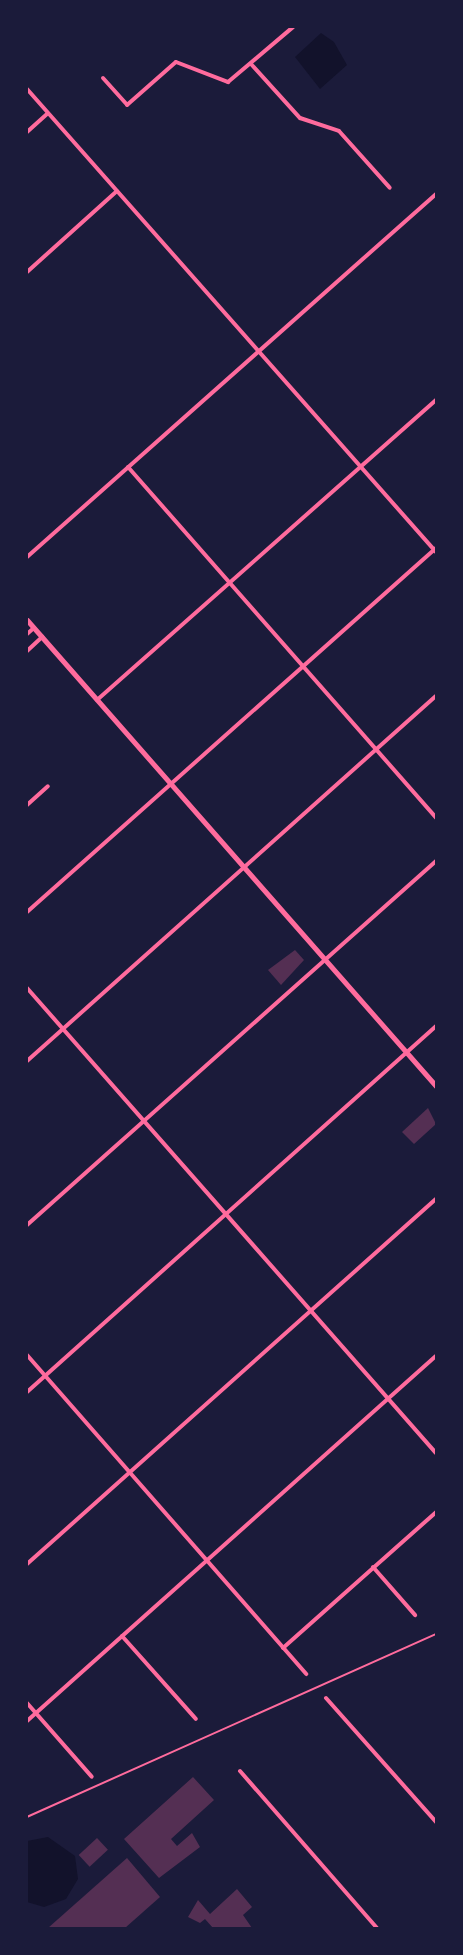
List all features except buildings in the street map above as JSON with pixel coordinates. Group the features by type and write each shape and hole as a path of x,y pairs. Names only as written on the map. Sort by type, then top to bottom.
{"main road":[{"path":"27,620 436,1086"}],"street":[{"path":"103,78 127,105 173,64 183,62 228,82 292,27"},
{"path":"251,64 300,118 339,131 390,188"},
{"path":"27,89 435,550 27,912"},
{"path":"27,132 48,113"},
{"path":"27,272 117,191"},
{"path":"27,557 436,194"},
{"path":"97,700 436,400"},
{"path":"128,467 436,818"},
{"path":"27,634 34,628"},
{"path":"27,651 42,637"},
{"path":"27,1060 436,696"},
{"path":"27,805 48,786"},
{"path":"27,1225 436,861"},
{"path":"27,988 436,1453"},
{"path":"27,1392 436,1026"},
{"path":"27,1564 436,1199"},
{"path":"27,1356 306,1674"},
{"path":"27,1721 436,1356"},
{"path":"283,1648 436,1512"},
{"path":"373,1567 415,1615"},
{"path":"122,1636 196,1719"},
{"path":"326,1698 436,1822"},
{"path":"27,1703 92,1777"},
{"path":"240,1771 377,1928"}],"path":[{"path":"27,1816 436,1634"}],"shaded area":[{"path":"321,33 334,42 347,65 320,89 295,57"},
{"path":"48,1837 75,1856 78,1879 66,1899 44,1907 27,1902 27,1841"}]}
